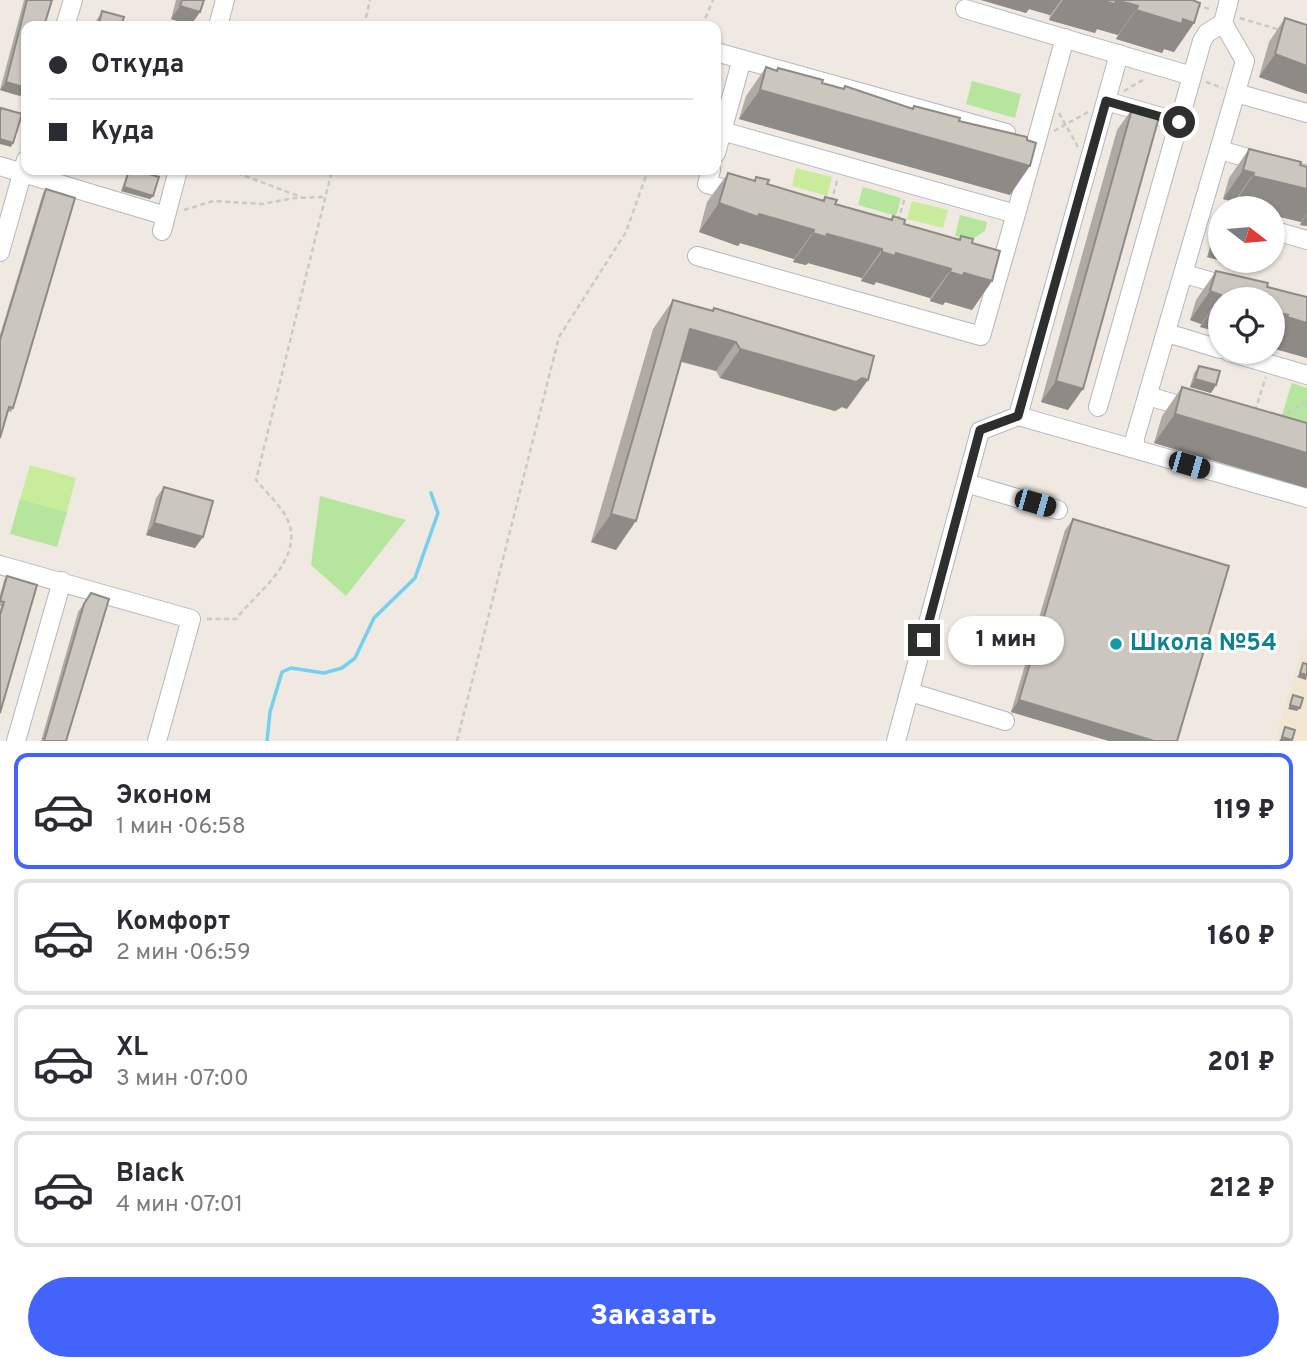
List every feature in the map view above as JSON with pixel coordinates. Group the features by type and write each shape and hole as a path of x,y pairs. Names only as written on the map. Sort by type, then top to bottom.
{"street":[{"path":"67,21 73,0"},
{"path":"219,21 225,0"},
{"path":"965,9 1192,76"},
{"path":"1098,407 1202,41 1226,12 1245,61 1220,150 1213,196"},
{"path":"697,256 981,336 1065,38"},
{"path":"721,53 1036,142"},
{"path":"1018,416 1119,54"},
{"path":"721,135 742,59"},
{"path":"1236,93 1307,113"},
{"path":"1106,101 1179,122"},
{"path":"722,131 1016,214"},
{"path":"1220,150 1307,175"},
{"path":"0,166 21,167"},
{"path":"0,252 22,175"},
{"path":"44,175 164,224 177,175"},
{"path":"710,175 707,184 760,199"},
{"path":"1135,447 1135,438 1185,274 1208,220"},
{"path":"1285,234 1307,240"},
{"path":"961,255 1001,266"},
{"path":"1185,274 1230,287"},
{"path":"1167,333 1208,345"},
{"path":"1270,364 1307,374"},
{"path":"1148,396 1212,414"},
{"path":"896,741 980,430 1018,416 1135,447 1307,498"},
{"path":"966,483 1058,510"},
{"path":"0,565 191,619 157,741"},
{"path":"16,741 62,582"},
{"path":"910,692 1006,721"}],"path":[{"path":"365,21 370,0"},
{"path":"704,21 713,0"},
{"path":"1189,3 1284,31"},
{"path":"1192,76 1236,93"},
{"path":"1049,95 1088,165"},
{"path":"830,204 842,165"},
{"path":"242,175 302,198"},
{"path":"191,619 236,619 255,594 280,573 289,545 289,523 256,480 331,175"},
{"path":"457,741 499,586 559,337 626,232 646,175"},
{"path":"898,223 909,184"},
{"path":"164,224 213,201 262,204 325,197"},
{"path":"1254,414 1270,364"},
{"path":"1275,422 1307,401"}],"shaded area":[{"path":"1307,631 1307,741 1275,741"}],"green space":[{"path":"972,81 1021,94 1015,118 966,104"},
{"path":"796,168 832,177 827,196 792,186"},
{"path":"863,187 901,198 896,216 858,205"},
{"path":"912,201 948,210 943,228 907,219"},
{"path":"960,215 987,222 985,231 971,240 955,236"},
{"path":"1292,383 1307,388 1307,422 1282,415"},
{"path":"30,465 76,478 67,512 20,499"},
{"path":"320,496 406,520 346,596 311,565"},
{"path":"20,499 67,512 57,547 10,534"}],"building":[{"path":"27,0 52,0 46,21 22,21"},
{"path":"182,0 204,0 200,12 180,6"},
{"path":"1100,0 1116,0 1115,4"},
{"path":"1116,0 1192,0 1200,3 1194,23 1183,19 1182,24 1136,10 1138,6"},
{"path":"102,11 124,17 123,21 100,21"},
{"path":"1285,18 1307,25 1307,66 1275,54"},
{"path":"21,23 21,86 6,82"},
{"path":"766,67 823,80 822,83 844,89 845,86 913,109 914,106 960,118 959,121 1027,137 1027,140 1036,143 1030,166 760,90"},
{"path":"1,108 21,114 13,143 0,139"},
{"path":"1132,109 1159,117 1083,389 1056,381"},
{"path":"1249,149 1301,162 1300,165 1307,167 1307,189 1253,176 1254,173 1243,170"},
{"path":"728,173 755,181 756,177 769,180 767,184 824,201 825,197 837,200 835,204 892,220 893,216 905,220 904,224 960,240 961,236 973,239 972,243 1000,251 992,281 964,273 963,276 950,272 951,269 896,253 895,256 882,252 882,249 827,234 826,237 813,233 814,230 759,214 758,217 719,203"},
{"path":"128,175 159,177 153,196 124,187"},
{"path":"46,189 75,198 13,408 9,407 0,438 0,340"},
{"path":"1215,273 1268,283 1267,287 1211,287"},
{"path":"1285,292 1307,297 1307,323 1287,317 1285,314"},
{"path":"673,300 713,311 714,308 874,356 868,380 862,378 856,382 740,349 736,342 690,329 636,521 611,514"},
{"path":"1199,366 1220,371 1216,385 1195,379"},
{"path":"1182,387 1307,423 1307,453 1175,414"},
{"path":"164,487 213,501 203,537 154,523"},
{"name":"Школа №54","path":"1073,519 1229,566 1177,741 1154,741 1019,700"},
{"path":"7,576 37,585 0,713 0,615 4,602 0,601"},
{"path":"91,593 109,599 66,741 44,741 84,604"},
{"path":"1303,663 1307,664 1307,675 1300,673"},
{"path":"1293,695 1303,698 1300,708 1290,705"},
{"path":"1285,727 1295,730 1292,740 1282,737"}],"waterway":[{"path":"267,741 270,712 282,672 291,668 324,673 342,668 355,658 374,618 415,578 438,513 431,493"}],"place":[{"name":"Школа №54","path":"1116,644"}],"route":[{"path":"924,640 980,430 1018,416 1106,101 1179,122"}]}
